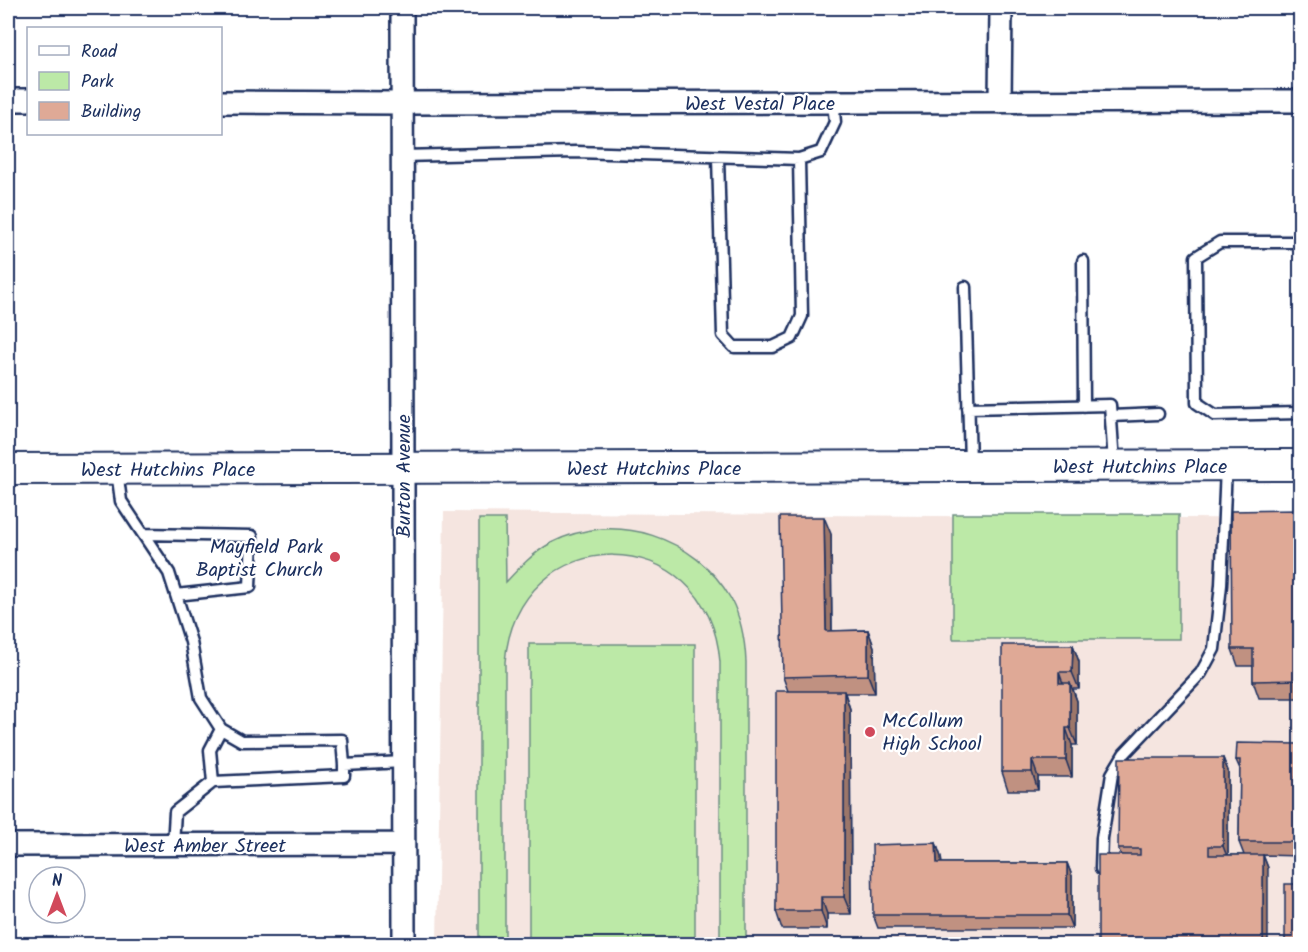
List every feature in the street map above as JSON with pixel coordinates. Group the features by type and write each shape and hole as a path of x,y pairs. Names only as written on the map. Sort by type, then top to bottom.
{"street":[{"name":"Burton Avenue","path":"402,8 404,945"},
{"path":"1000,102 1001,8"},
{"path":"8,100 27,100"},
{"name":"West Vestal Place","path":"222,102 1300,101"},
{"name":"West Hutchins Place","path":"8,469 1300,465"},
{"name":"West Amber Street","path":"8,845 403,844"}],"lane":[{"path":"402,156 576,152 799,159 821,152 835,122 832,102"},
{"path":"717,157 722,326 723,335 734,347 773,347 792,338 802,316 799,159"},
{"path":"1300,242 1220,242 1196,257 1197,404 1215,415 1300,413"},
{"path":"1083,261 1084,406"},
{"path":"965,287 970,466"},
{"path":"968,408 1110,405 1115,467"},
{"path":"1111,416 1158,414"},
{"path":"1101,882 1102,838 1112,774 1124,754 1201,673 1214,649 1221,585 1226,466"},
{"path":"117,469 121,501 169,573 191,642 201,698 221,729 242,741 342,740 344,776 213,782 175,812 173,845"},
{"path":"143,534 252,536 250,587 176,595"},
{"path":"213,782 210,750 221,729"},
{"path":"344,765 403,762"}],"shaded area":[{"name":"McCollum High School","path":"444,512 1300,519 1300,944 437,944"}],"green space":[{"path":"953,514 1179,514 1179,639 953,639"},
{"path":"479,519 505,519 506,582 533,556 551,543 576,533 602,529 627,530 652,535 676,545 697,559 716,577 731,599 742,629 746,662 746,944 720,944 720,662 708,615 683,582 650,562 613,555 575,562 542,582 517,615 505,662 505,944 479,944"},
{"path":"529,644 695,644 695,944 529,944"}],"building":[{"path":"1300,510 1300,680 1253,681 1253,649 1232,649 1231,511"},
{"path":"780,517 824,517 826,631 868,630 868,675 783,677"},
{"path":"1002,645 1073,645 1072,672 1059,672 1059,683 1070,683 1070,728 1066,728 1066,760 1032,760 1032,772 1002,772"},
{"path":"776,691 844,691 844,897 821,897 821,911 776,911"},
{"path":"1237,743 1300,744 1299,777 1296,777 1295,842 1239,842 1240,760 1236,760"},
{"path":"1119,758 1223,758 1223,846 1209,846 1209,855 1263,855 1263,945 1098,945 1098,855 1140,855 1140,849 1118,849"},
{"path":"936,843 937,863 1067,863 1067,915 873,915 872,845"},
{"path":"1285,884 1300,884 1300,945 1285,945"}],"place":[{"name":"Mayfield Park Baptist Church","path":"335,557"},
{"name":"McCollum High School","path":"870,732"}]}
